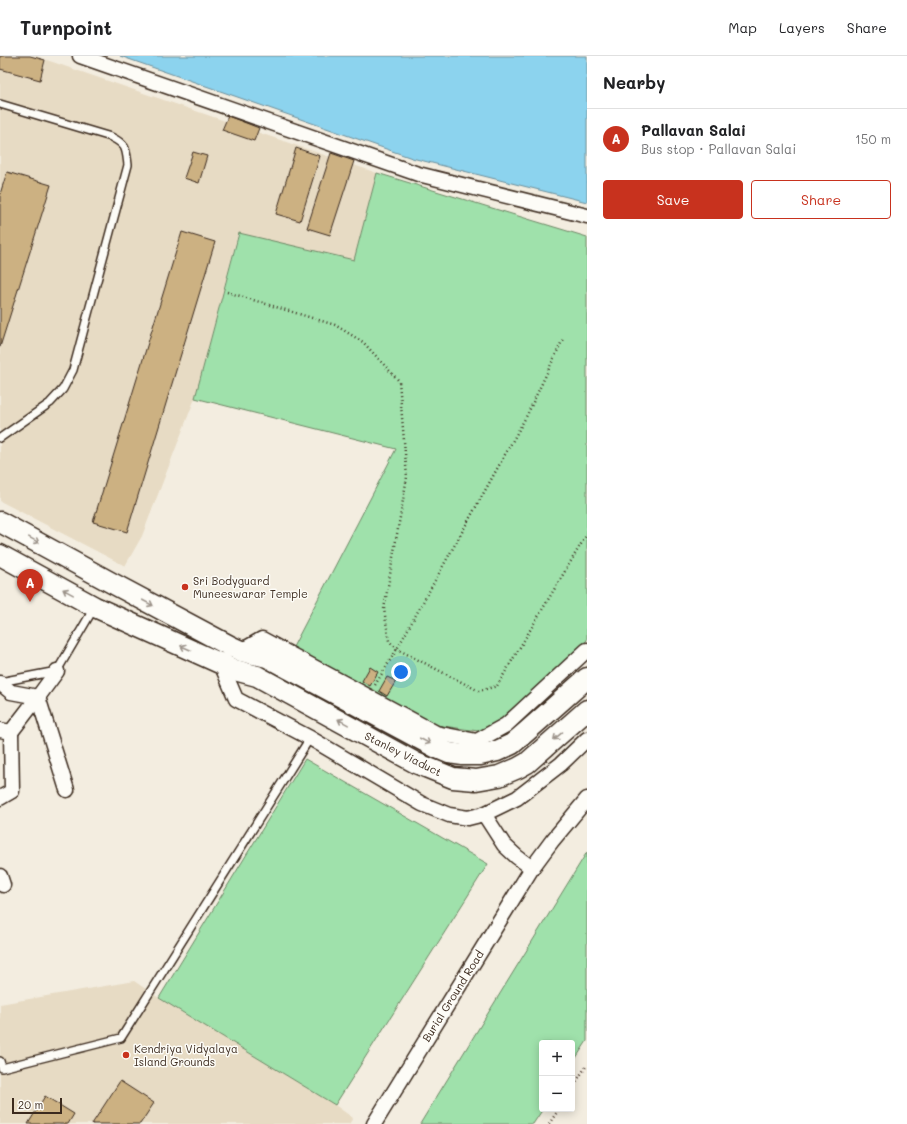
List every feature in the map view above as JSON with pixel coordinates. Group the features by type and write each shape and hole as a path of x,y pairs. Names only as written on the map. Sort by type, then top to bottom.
{"main road":[{"name":"Stanley Viaduct","path":"0,522 235,649 267,657 435,747 449,753 463,755 480,754 496,751 512,744 587,678"},
{"name":"Stanley Viaduct","path":"0,555 95,607 235,670 257,676 416,763 453,778 476,780 499,776 518,768 527,763 587,710"}],"street":[{"path":"80,56 418,174 587,216"},
{"path":"587,650 506,724 477,741 436,733 262,639 235,649 221,664 236,699 310,738 422,804 449,815 468,818 484,814 517,798 561,764 587,739"},
{"path":"0,798 12,791 5,731 38,697 57,671"},
{"path":"0,682 11,692 38,697"},
{"path":"38,697 67,790"},
{"name":"Burial Ground Road","path":"374,1124 532,868 587,799"},
{"path":"484,814 504,845 532,868"}],"lane":[{"path":"0,104 111,137 121,142 126,151 128,165 72,370 63,389 50,403 0,438"},
{"path":"0,682 57,671 95,607"},
{"path":"1,1066 121,1038 310,738"}],"path":[{"path":"227,292 335,326 363,342 399,382 407,477 384,609 389,641 397,649 479,691 497,686 587,534"},
{"path":"368,697 397,649 527,415 563,339"},
{"path":"575,1083 587,1065"},
{"path":"549,1124 557,1112"}],"shaded area":[{"path":"0,56 35,56 377,173 354,260 238,234 195,398 142,536 125,566 0,501"},
{"name":"Kendriya Vidyalaya Island Grounds","path":"134,981 159,998 335,1105 353,1118 349,1124 0,1124 0,1004"}],"green space":[{"path":"377,173 587,237 587,640 555,678 485,732 436,725 292,649 396,449 195,398 239,233 354,260"},
{"path":"305,759 488,864 335,1105 159,998"},
{"path":"587,852 587,1041 575,1059 575,1040 539,1040 539,1112 541,1112 533,1124 420,1124"}],"water":[{"path":"120,56 587,56 587,202 412,158"}],"building":[{"path":"0,56 30,56 45,60 40,80 0,69"},
{"path":"228,116 259,128 254,141 222,130"},
{"path":"296,148 320,156 300,221 276,214"},
{"path":"193,152 207,156 199,183 184,178"},
{"path":"331,153 354,161 330,235 307,228"},
{"path":"7,172 51,185 0,347 0,194"},
{"path":"182,232 215,242 127,532 93,522"},
{"path":"370,667 378,672 370,686 362,681"},
{"path":"387,677 396,681 387,696 379,691"},
{"path":"120,1081 154,1103 140,1124 92,1124"},
{"path":"45,1096 74,1114 68,1124 28,1124"}],"place":[{"name":"Sri Bodyguard Muneeswarar Temple","path":"185,587"},
{"name":"Pallavan Salai","path":"30,602"},
{"name":"Kendriya Vidyalaya Island Grounds","path":"126,1055"}]}
